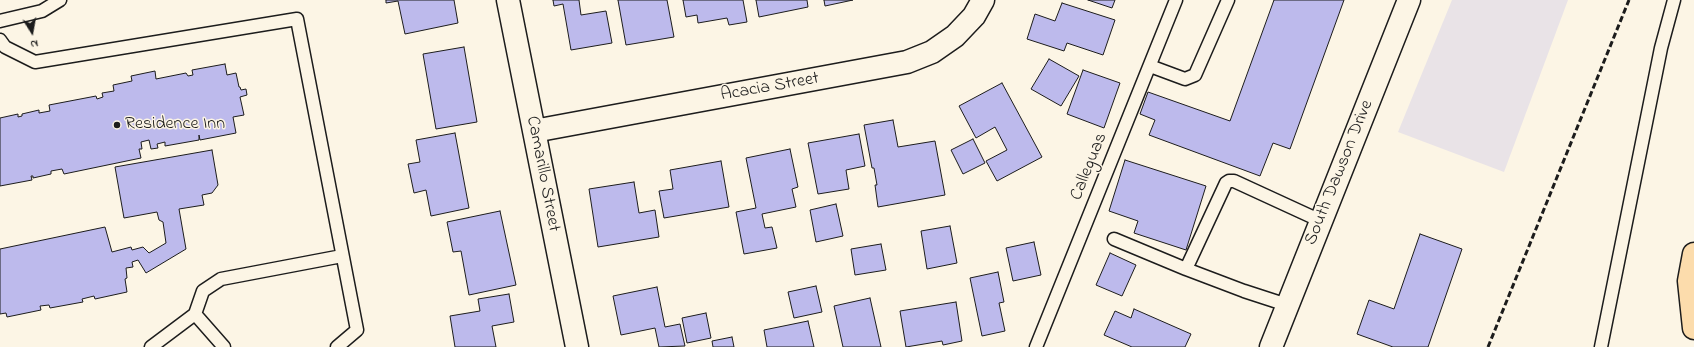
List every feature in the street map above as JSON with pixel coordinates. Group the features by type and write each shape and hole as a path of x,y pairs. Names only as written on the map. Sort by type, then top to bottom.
{"main road":[{"path":"1694,254 1689,280 1694,328"}],"street":[{"name":"Camarillo Street","path":"508,0 577,347"},
{"name":"Acacia Street","path":"534,131 907,62 932,52 955,36 974,16 983,0"},
{"name":"South Dawson Drive","path":"1271,347 1409,0"}],"lane":[{"path":"0,21 42,11 60,0"},
{"name":"Calleguas","path":"1036,347 1176,0"},
{"path":"1150,66 1186,79 1195,74 1228,0"},
{"path":"1601,347 1661,48 1674,0"},
{"path":"0,40 5,47 35,62 296,19 357,330 337,347"},
{"path":"1186,269 1226,183 1229,181 1234,181 1321,221"},
{"path":"1114,239 1186,269 1244,291 1287,305"},
{"path":"151,347 195,314 204,291 221,279 342,256"},
{"path":"195,314 224,347"}],"shaded area":[{"path":"1452,0 1568,0 1504,172 1398,132"}],"building":[{"path":"386,0 454,0 458,23 405,34 398,1 386,3"},
{"path":"553,0 579,0 581,15 606,11 612,43 571,50 563,4 554,6"},
{"path":"618,0 667,0 674,37 626,45"},
{"path":"683,0 743,0 747,22 729,25 727,18 698,23 697,15 686,17"},
{"path":"756,0 807,0 808,7 759,17"},
{"path":"824,0 853,0 825,6"},
{"path":"1088,0 1115,0 1112,8"},
{"path":"1274,0 1344,0 1290,149 1273,143 1260,176 1149,135 1155,120 1140,114 1148,92 1230,121"},
{"path":"1062,3 1115,20 1103,55 1067,43 1064,51 1027,39 1035,14 1055,21"},
{"path":"464,47 477,122 436,129 423,54"},
{"path":"1049,59 1079,76 1061,106 1031,89"},
{"name":"Residence Inn","path":"225,64 227,75 236,73 239,87 241,90 246,89 247,95 240,97 244,115 233,117 236,133 200,140 199,135 199,140 165,146 165,142 157,144 158,148 151,149 149,140 141,142 142,149 139,149 141,158 64,174 62,169 51,171 51,174 33,178 33,176 31,176 32,180 0,186 0,118 18,114 18,117 22,116 22,114 39,110 39,113 50,111 49,105 96,96 97,99 103,97 102,93 114,91 113,85 132,81 131,76 155,71 156,79 186,73 188,76 193,75 192,70"},
{"path":"1083,70 1120,83 1104,128 1067,114"},
{"path":"1002,83 1042,157 997,181 986,161 1007,150 995,127 976,138 959,106"},
{"path":"893,120 898,147 935,141 945,195 878,207 875,185 877,185 874,168 872,168 864,125"},
{"path":"455,133 469,208 431,216 426,190 414,193 408,164 420,162 416,140"},
{"path":"859,134 865,166 846,170 849,189 818,194 808,143"},
{"path":"973,139 985,163 963,174 951,150"},
{"path":"790,149 798,187 792,189 796,207 762,214 765,228 772,227 777,248 744,254 736,212 756,208 746,158"},
{"name":"Residence Inn","path":"212,150 218,185 212,193 202,195 204,205 179,209 186,249 146,273 138,260 132,262 133,267 126,268 127,278 125,279 127,292 95,299 94,296 82,299 83,302 50,308 49,305 40,306 41,310 7,317 6,313 0,314 0,249 105,227 112,252 131,247 132,250 143,247 149,253 166,243 163,222 159,220 157,212 124,218 115,167"},
{"path":"1125,160 1206,186 1186,250 1134,233 1138,221 1109,211"},
{"path":"721,161 729,207 664,218 659,191 673,189 670,170"},
{"path":"634,182 639,213 655,210 659,237 598,247 589,189"},
{"path":"836,204 843,236 816,242 810,210"},
{"path":"500,211 516,285 469,295 461,251 453,252 447,222"},
{"path":"950,226 957,263 927,269 921,231"},
{"path":"1420,234 1462,249 1428,347 1393,347 1357,334 1369,300 1394,309"},
{"path":"1034,242 1041,275 1013,281 1006,248"},
{"path":"881,244 886,270 855,275 851,249"},
{"path":"1110,253 1136,265 1122,296 1096,285"},
{"path":"998,272 1004,302 999,303 1005,331 982,336 970,278"},
{"path":"816,286 822,312 794,318 788,292"},
{"path":"657,287 665,327 680,324 685,346 659,347 655,328 621,335 613,296"},
{"path":"509,294 514,322 492,326 496,347 455,347 450,316 480,311 478,299"},
{"path":"870,298 881,347 843,347 834,306"},
{"path":"956,302 962,341 943,345 942,341 906,347 900,311"},
{"path":"1134,309 1191,334 1185,347 1132,347 1104,335 1115,311 1131,318"},
{"path":"706,313 711,338 687,343 682,318"},
{"path":"808,321 814,347 767,347 764,330"},
{"path":"732,337 734,347 713,347 712,341"}],"railway":[{"path":"1488,347 1629,0"}],"place":[{"name":"Residence Inn","path":"117,125"}]}
